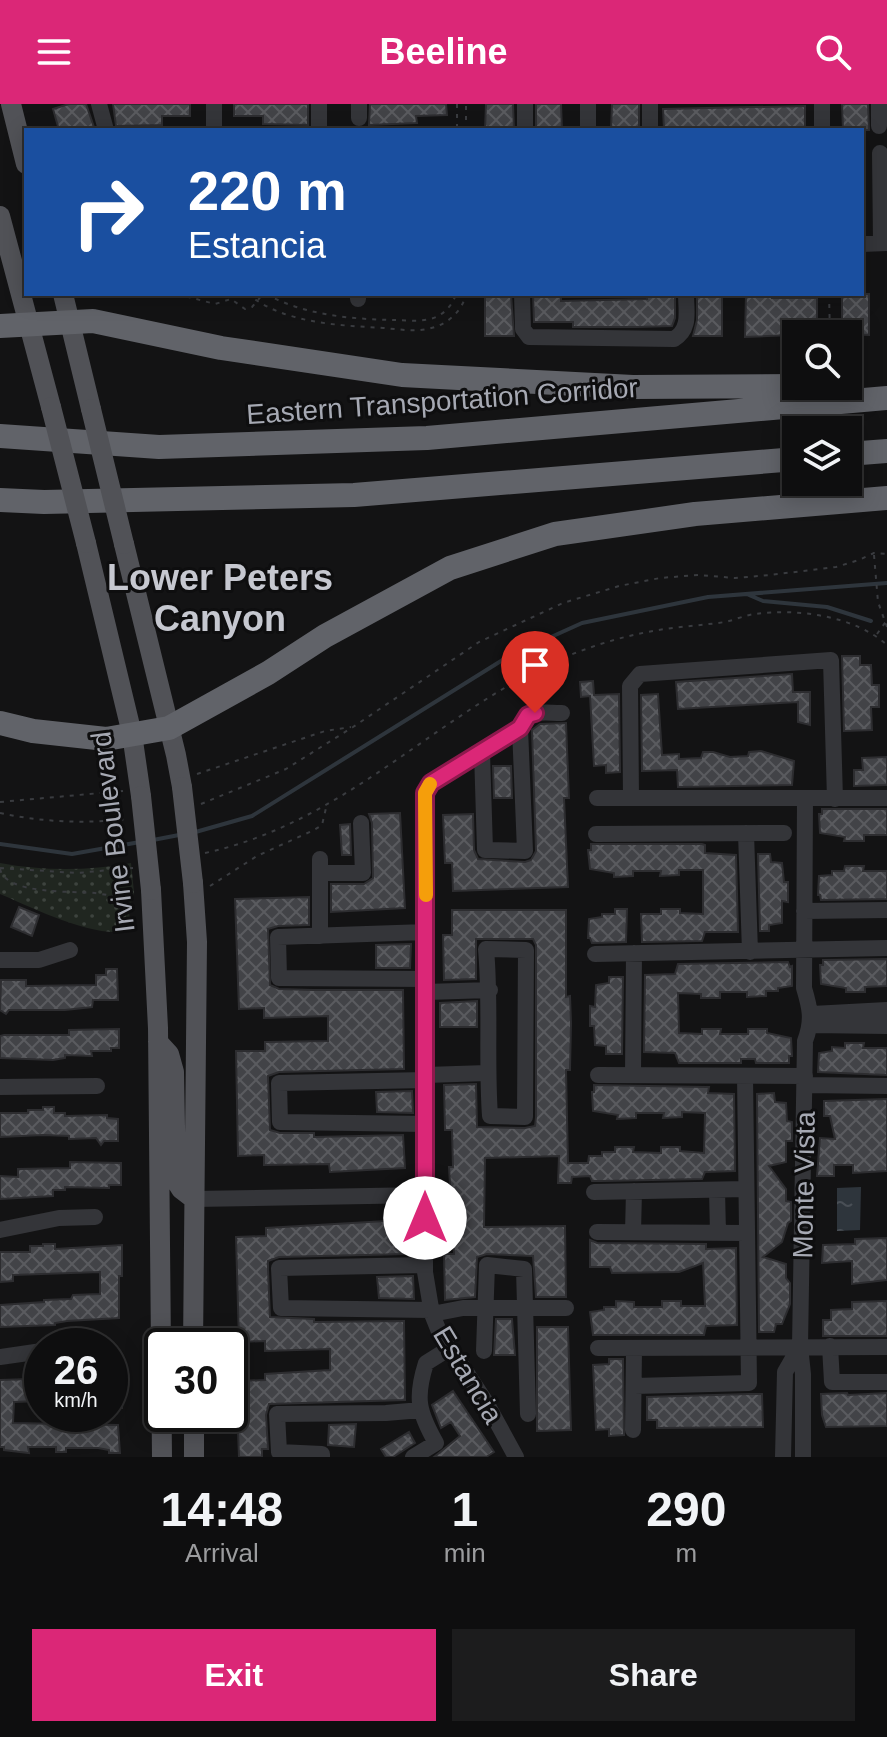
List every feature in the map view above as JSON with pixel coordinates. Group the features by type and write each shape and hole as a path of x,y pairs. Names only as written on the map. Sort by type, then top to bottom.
{"highway":[{"path":"0,326 29,322 93,321 221,348 402,375 633,387 782,386"},
{"path":"862,395 884,398"},
{"name":"Eastern Transportation Corridor","path":"0,436 159,447 427,438 884,398"},
{"path":"862,453 887,451"},
{"path":"0,500 44,502 354,495 782,460"},
{"path":"0,723 33,731 106,739 169,728 231,695 325,636 450,568 555,534 695,514 887,498"}],"main road":[{"path":"11,104 24,156"},
{"name":"Irvine Boulevard","path":"0,216 86,543 132,734 141,792 151,894 158,1042 162,1457"},
{"path":"63,296 181,783 197,942 193,1328"},
{"path":"158,1042 169,1054 174,1072 176,1181 194,1199"},
{"path":"194,1432 194,1457"}],"street":[{"path":"99,104 105,128"},
{"path":"214,104 214,128"},
{"path":"319,104 319,128"},
{"path":"525,104 525,128"},
{"path":"588,104 588,128"},
{"path":"650,104 650,128"},
{"path":"822,104 822,128"},
{"path":"879,104 879,126"},
{"path":"864,244 884,243 880,153"},
{"path":"522,296 523,329 533,337 674,339 682,334 687,325 686,296"},
{"path":"631,798 630,686 634,678 640,674 831,660 835,799"},
{"name":"Estancia","path":"516,1457 487,1404 450,1348 432,1312 425,1265 425,793 431,783 520,728 528,715 562,713"},
{"path":"482,752 485,850 525,851 520,728"},
{"path":"597,798 887,798"},
{"name":"Monte Vista","path":"803,1457 800,1346 805,1041 811,1019 804,988 805,799"},
{"path":"320,936 320,866 363,873 361,823"},
{"path":"746,833 750,952"},
{"path":"596,834 784,833"},
{"path":"804,911 887,910"},
{"path":"426,932 278,937 279,978 490,990"},
{"path":"595,954 887,948"},
{"path":"486,949 526,950 525,1117 490,1116 487,1073 490,990 486,949"},
{"path":"0,960 39,960 70,950"},
{"path":"633,1075 634,953"},
{"path":"811,1019 887,1010"},
{"path":"811,1019 887,1026"},
{"path":"426,1124 280,1122 279,1083 487,1073"},
{"path":"598,1075 745,1076 887,1086"},
{"path":"634,1386 749,1383 745,1076"},
{"path":"0,1087 97,1086"},
{"path":"594,1192 746,1189"},
{"path":"717,1190 718,1233"},
{"path":"633,1232 634,1191"},
{"path":"194,1199 425,1195"},
{"path":"0,1230 59,1218 95,1217"},
{"path":"597,1232 747,1233"},
{"path":"425,1265 279,1268 281,1308 432,1312 463,1308 566,1308"},
{"path":"484,1351 487,1265 524,1269 528,1414"},
{"name":"Monte Vista","path":"783,1457 785,1372 800,1346"},
{"path":"830,1346 832,1382 887,1382"},
{"path":"598,1348 887,1347"},
{"path":"413,1457 436,1443 418,1397 426,1363 450,1348"},
{"path":"633,1430 634,1349"},
{"path":"0,1357 24,1354"},
{"path":"322,1457 322,1454 279,1452 277,1414 421,1410"}],"path":[{"path":"457,104 457,128"},
{"path":"466,104 466,128"},
{"path":"185,296 215,304 231,299 245,309 252,307 262,296"},
{"path":"250,296 292,316 355,328 429,329 458,312 465,296"},
{"path":"829,296 830,320"},
{"path":"360,302 363,327"},
{"path":"199,805 286,769 479,642 563,603 619,586 660,578 770,575 836,567 874,553 887,554"},
{"path":"874,553 878,602 887,627"},
{"path":"204,853 264,837 326,807 507,686 559,660 614,640 768,613 811,615 834,620 876,635 887,645"},
{"path":"876,635 886,622"},
{"path":"181,783 325,731 353,727"},
{"path":"0,802 141,792"},
{"path":"193,887 204,890 257,856 314,830 322,825 326,807"},
{"path":"0,813 77,821 137,818"},
{"path":"135,867 77,873 0,868 2,875 10,882 28,888 138,900 151,894"}],"shaded area":[{"path":"0,863 66,869 131,863 134,892 129,911 131,930 101,931 83,927 0,894"}],"water":[{"path":"861,1187 860,1230 837,1231 837,1188"}],"building":[{"path":"69,104 86,104 94,128 58,128 53,109"},
{"path":"113,104 190,104 190,116 162,116 162,125 116,126"},
{"path":"234,104 308,104 308,125 263,124 263,116 234,116"},
{"path":"370,104 446,104 447,115 416,116 417,123 369,125"},
{"path":"486,104 513,104 514,128 485,128"},
{"path":"536,104 561,104 562,128 536,128"},
{"path":"612,104 639,104 639,128 611,128"},
{"path":"842,104 868,104 869,130 843,128"},
{"path":"805,106 805,128 664,128 663,109"},
{"path":"869,294 869,335 862,335 862,320 842,320 842,296"},
{"path":"485,296 511,296 514,336 485,336"},
{"path":"533,296 561,296 561,301 675,296 672,326 573,327 573,322 534,322"},
{"path":"697,296 722,296 722,336 693,336"},
{"path":"746,296 817,298 817,320 782,320 782,335 745,337"},
{"path":"842,656 860,656 860,665 871,665 872,685 879,685 879,707 871,707 872,730 844,731"},
{"path":"792,674 793,692 810,692 810,725 798,722 798,702 678,709 676,682"},
{"path":"593,681 594,695 619,694 620,772 606,773 606,765 594,766 590,696 581,697 580,682"},
{"path":"658,694 662,755 679,754 679,759 701,758 703,752 713,752 730,757 748,756 749,752 761,751 794,761 792,785 678,787 677,770 642,771 641,695"},
{"path":"566,723 569,798 564,798 568,887 453,891 452,863 445,863 443,815 473,814 474,850 478,859 531,860 536,851 532,730 540,724"},
{"path":"887,757 887,785 854,786 854,770 863,770 862,758"},
{"path":"493,766 511,766 512,798 494,798"},
{"path":"822,809 887,809 887,835 864,835 864,841 844,841 845,837 820,833 819,814 822,814"},
{"path":"400,813 405,908 331,912 331,884 364,884 373,878 372,823 369,814"},
{"path":"350,824 351,855 342,855 340,825"},
{"path":"591,844 702,844 705,845 705,853 736,855 738,932 705,932 702,941 642,942 641,914 661,914 661,909 680,909 680,913 703,914 703,870 679,870 679,875 660,876 661,871 633,871 633,876 614,877 614,873 590,869 588,850 591,850"},
{"path":"758,854 770,854 771,862 782,863 784,882 788,882 788,902 782,901 782,923 769,925 769,931 760,931"},
{"path":"845,866 864,866 863,871 887,871 887,899 821,900 818,895 819,876 844,871"},
{"path":"309,897 309,925 268,929 270,985 279,989 403,990 404,1069 279,1072 268,1076 270,1130 314,1133 314,1137 403,1135 405,1168 330,1172 329,1164 264,1165 264,1155 238,1156 236,1051 265,1051 265,1042 328,1041 328,1016 264,1018 264,1008 239,1009 235,899"},
{"path":"19,907 39,915 32,936 11,927"},
{"path":"615,909 627,909 626,942 592,943 588,938 589,919 602,917 602,914 615,914"},
{"path":"452,910 566,910 566,997 570,996 571,1023 570,1070 566,1070 568,1163 588,1163 589,1156 615,1152 615,1147 634,1147 633,1152 661,1153 661,1147 680,1147 680,1151 704,1153 705,1113 682,1112 682,1117 663,1118 664,1113 636,1113 636,1118 617,1119 618,1115 593,1111 594,1085 709,1087 708,1093 734,1094 735,1171 705,1172 702,1179 592,1181 590,1176 572,1177 571,1183 558,1183 559,1156 485,1158 484,1227 565,1226 566,1297 536,1297 533,1256 487,1254 477,1257 475,1297 445,1300 444,1254 454,1254 449,1167 453,1167 452,1130 445,1130 444,1085 476,1084 477,1127 525,1128 535,1126 536,1117 536,945 533,939 476,939 476,979 444,980 443,935 452,935"},
{"path":"411,944 410,968 376,968 376,945"},
{"path":"887,959 887,986 865,987 865,992 846,992 846,988 821,984 820,965 823,965 823,960"},
{"path":"788,962 792,966 792,986 766,991 766,996 747,997 747,992 720,992 720,998 701,998 701,994 678,993 679,1033 702,1034 702,1029 721,1029 720,1034 748,1034 748,1029 767,1029 767,1033 791,1038 792,1056 789,1056 789,1063 756,1063 755,1059 741,1059 741,1063 679,1063 675,1053 644,1052 645,975 675,974 678,964"},
{"path":"106,969 117,969 118,1000 93,1000 92,1007 65,1010 9,1010 6,1014 0,1010 1,980 26,980 26,986 96,985 96,975 106,975"},
{"path":"609,977 623,977 622,1054 606,1054 606,1046 595,1045 594,1026 590,1026 590,1006 595,1007 596,985 609,983"},
{"path":"477,1001 477,1027 440,1027 440,1003"},
{"path":"119,1029 119,1048 91,1051 92,1056 65,1055 65,1058 53,1060 0,1058 0,1036 4,1035 69,1035 69,1030"},
{"path":"845,1043 864,1043 863,1048 887,1048 887,1075 818,1072 819,1053 832,1051 832,1047 845,1048"},
{"path":"412,1091 413,1113 377,1112 376,1092"},
{"path":"774,1093 775,1102 786,1103 787,1121 792,1122 792,1141 786,1141 786,1162 769,1166 786,1189 786,1201 791,1202 791,1221 782,1242 763,1257 786,1264 790,1304 782,1324 776,1324 774,1332 759,1332 757,1094"},
{"path":"887,1099 887,1171 853,1173 853,1165 834,1165 834,1176 817,1176 820,1138 835,1139 830,1116 824,1116 824,1101"},
{"path":"43,1107 54,1107 54,1113 65,1113 65,1116 107,1115 107,1118 118,1119 118,1141 104,1141 101,1145 96,1138 69,1139 69,1136 43,1135 0,1137 0,1113 28,1113 28,1110 43,1110"},
{"path":"70,1162 121,1163 121,1185 109,1185 109,1188 65,1187 65,1190 53,1190 53,1196 0,1199 0,1176 18,1177 18,1169 70,1168"},
{"path":"403,1220 405,1254 279,1257 268,1261 268,1269 270,1317 314,1319 314,1322 404,1321 405,1400 269,1404 266,1415 268,1449 262,1449 262,1457 239,1457 238,1432 248,1432 248,1381 265,1380 265,1374 330,1370 330,1349 265,1351 265,1341 248,1342 248,1328 239,1328 236,1237 266,1236 266,1228"},
{"path":"887,1238 887,1280 852,1284 852,1261 822,1263 823,1245 855,1244 855,1239"},
{"path":"590,1240 597,1243 706,1244 706,1249 736,1248 737,1325 706,1326 704,1335 593,1335 590,1312 616,1307 616,1301 634,1302 634,1307 662,1307 662,1301 681,1301 681,1306 705,1306 703,1263 679,1272 612,1273 610,1267 590,1267"},
{"path":"55,1244 55,1249 122,1245 119,1318 0,1327 0,1305 100,1294 100,1272 13,1275 13,1281 0,1282 0,1252 30,1252 30,1246"},
{"path":"413,1276 414,1299 379,1298 377,1277"},
{"path":"887,1301 887,1336 823,1336 823,1320 831,1320 831,1310 852,1309 852,1302"},
{"path":"496,1319 512,1319 515,1355 494,1355"},
{"path":"537,1327 568,1327 571,1430 537,1431"},
{"path":"609,1359 623,1359 624,1435 609,1436 609,1429 596,1430 593,1365 609,1364"},
{"path":"24,1379 24,1402 14,1402 13,1423 24,1423 24,1432 118,1432 120,1453 109,1453 109,1450 98,1448 66,1448 66,1452 56,1452 56,1447 28,1447 29,1453 4,1450 0,1447 0,1380"},
{"path":"453,1391 494,1452 486,1457 434,1457 460,1436 451,1422 441,1428 432,1405"},
{"path":"887,1393 887,1426 826,1427 821,1394"},
{"path":"762,1394 763,1427 657,1428 657,1420 647,1420 647,1397"},
{"path":"356,1424 354,1447 328,1445 329,1425"},
{"path":"409,1432 415,1443 393,1457 386,1457 381,1449"}],"waterway":[{"path":"192,833 252,816 509,656 582,623 708,597 887,583"},
{"path":"749,595 763,601 827,607 871,621"},
{"path":"153,840 179,835"},
{"path":"0,844 72,854 140,842"}],"slow traffic":[{"path":"426,895 425,793 430,784"}],"district":[{"name":"Lower Peters Canyon","path":"220,598"}],"route":[{"path":"425,1218 425,793 431,783 520,728 528,715 535,713"}]}
